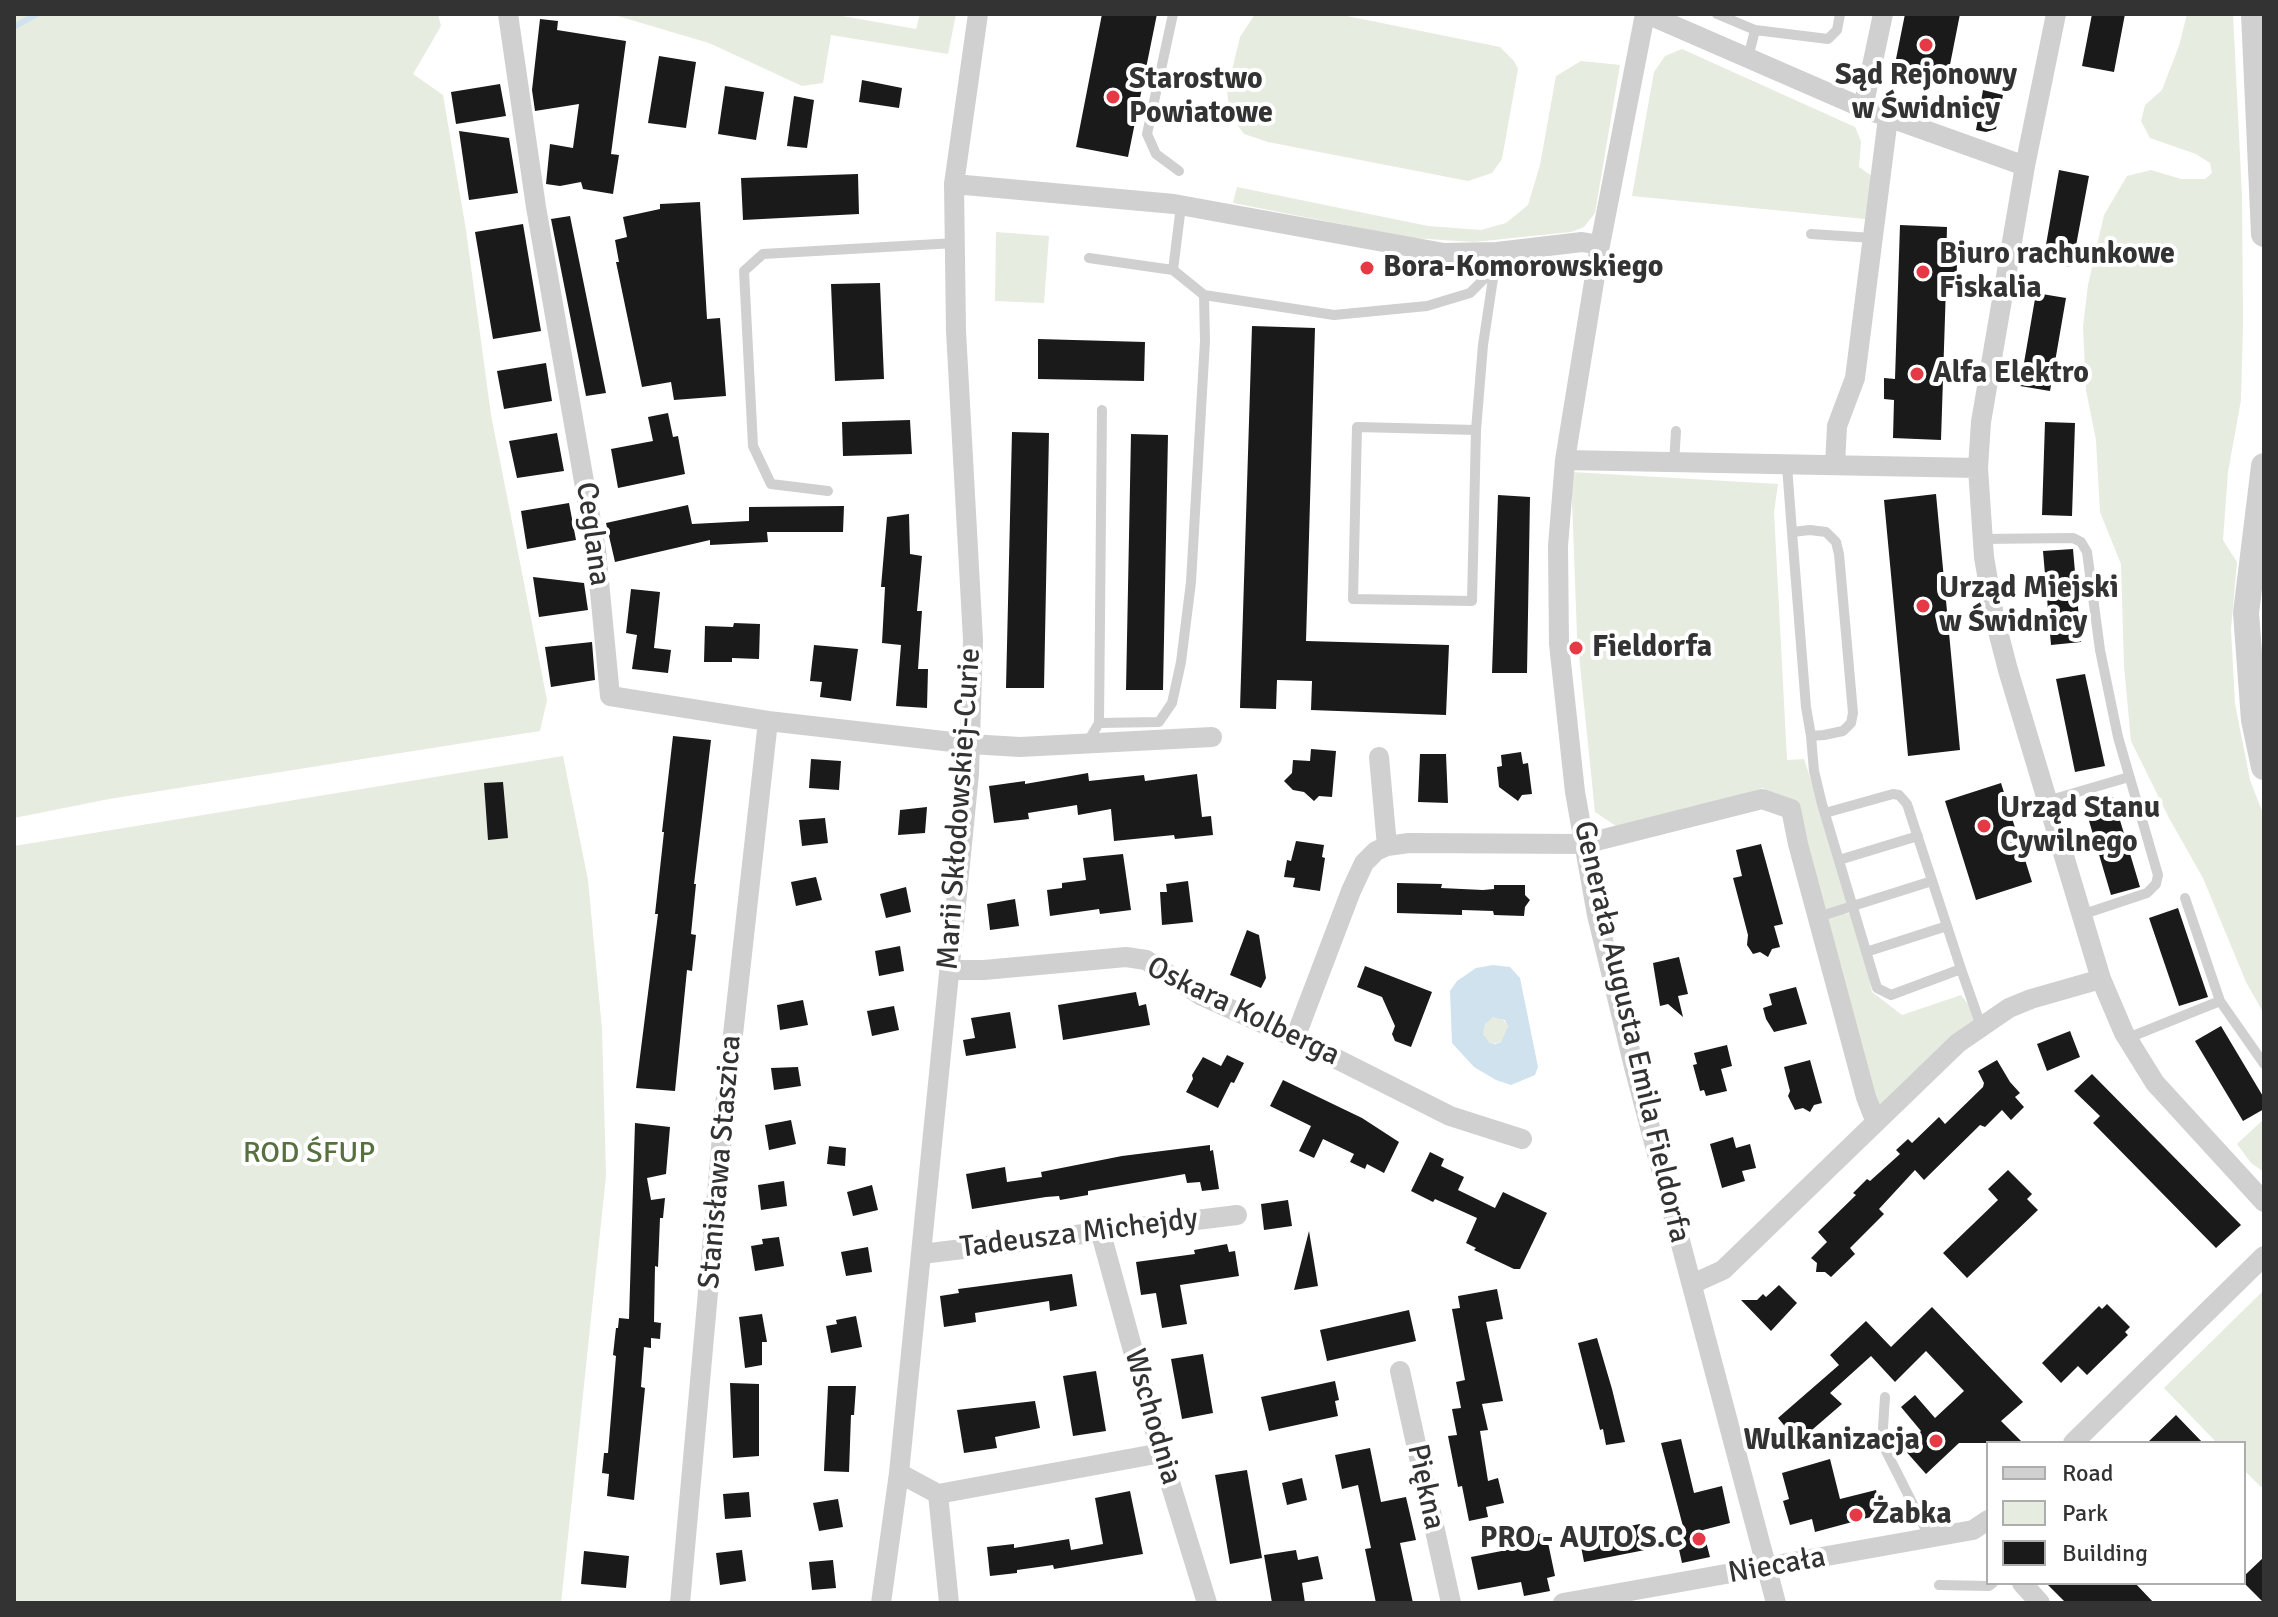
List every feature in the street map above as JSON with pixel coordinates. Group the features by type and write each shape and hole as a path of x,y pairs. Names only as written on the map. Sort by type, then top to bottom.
{"street":[{"name":"Ceglana","path":"508,14 536,207 596,550 610,696 768,721 970,744 1020,747 1212,737"},
{"name":"Marii Skłodowskiej-Curie","path":"881,1603 899,1473 922,1254 970,744 973,640 956,331 954,184 978,14"},
{"path":"1646,14 1863,108 2025,166"},
{"name":"Generała Augusta Emila Fieldorfa","path":"1646,14 1600,245 1565,460 1558,546 1559,644 1575,792 1597,915 1776,1603"},
{"path":"1863,108 1883,14"},
{"path":"2056,14 2025,166 1981,422 1978,468 1981,539 1994,616 2101,979 2128,1038 2155,1083 2264,1202"},
{"path":"2254,14 2264,234"},
{"path":"1835,465 1837,426 1855,378 1888,118"},
{"path":"954,184 1181,206 1495,261 1582,242 1600,245"},
{"path":"1565,460 1978,468"},
{"path":"2264,466 2246,613 2257,682 2254,720 2264,767"},
{"name":"Stanisława Staszica","path":"680,1603 724,1115 768,721"},
{"path":"1379,757 1387,846"},
{"path":"1295,1038 1351,891 1364,863 1376,851 1409,843 1584,844 1762,799 1791,809 1866,1097 1875,1120"},
{"name":"Oskara Kolberga","path":"949,970 984,970 1126,957 1146,960 1202,996 1295,1038 1450,1116 1522,1139"},
{"path":"1692,1284 1723,1270 1935,1063 1981,1026 2009,1008 2031,999 2101,979"},
{"name":"Tadeusza Michejdy","path":"922,1254 1237,1215"},
{"name":"Wschodnia","path":"1100,1230 1161,1453 1207,1603"},
{"path":"2075,1441 2264,1256"},
{"name":"Piękna","path":"1400,1371 1451,1603"},
{"path":"899,1473 938,1494 1161,1453"},
{"path":"938,1494 949,1603"},
{"name":"Niecała","path":"1563,1603 1930,1538 1981,1525"},
{"path":"2024,1585 2040,1603"}],"lane":[{"path":"1173,14 1147,134 1156,154 1179,171"},
{"path":"1717,14 1755,30 1828,39 1837,30 1840,14"},
{"path":"1748,58 1755,30"},
{"path":"1173,270 1181,206"},
{"path":"1811,234 1873,238"},
{"path":"828,491 771,484 753,446 744,271 763,254 955,243"},
{"path":"1089,258 1173,270 1204,295 1334,315 1427,306 1470,293 1495,261"},
{"path":"1476,430 1357,427 1353,599 1472,601 1476,430 1483,345 1495,261"},
{"path":"1099,723 1159,722 1172,703 1181,662 1191,582 1205,341 1204,295"},
{"path":"1087,743 1099,723 1102,410"},
{"path":"1674,464 1676,431"},
{"path":"1787,466 1814,771 1877,988 1891,995 1961,969"},
{"path":"1792,532 1826,532 1836,542 1839,554 1853,713 1851,723 1843,731 1811,736"},
{"path":"1981,539 2073,538 2081,542 2087,552 2100,650 2129,777 2158,875 2156,884 2147,893 2081,915"},
{"path":"2047,801 2129,777"},
{"path":"1825,813 1893,794 1899,795 1907,804 1981,1026"},
{"path":"1839,860 1918,836"},
{"path":"1818,917 1932,881"},
{"path":"2185,898 2220,1001 2264,1064"},
{"path":"1866,952 1947,926"},
{"path":"2128,1038 2220,1001"},
{"path":"1885,1397 1882,1443 1930,1538"},
{"path":"1939,1585 1990,1585"}],"green space":[{"path":"20,14 438,14 441,26 413,74 443,95 466,230 491,415 547,700 540,731 109,799 14,818 14,17"},
{"path":"611,14 831,14 916,29 920,14 956,14 948,54 831,35 823,83 802,86 709,43"},
{"path":"1255,14 1337,14 1500,47 1518,69 1502,159 1492,173 1468,181 1268,142 1244,134 1230,115 1227,91 1240,37"},
{"path":"2187,14 2233,14 2242,196 2243,323 2241,400 2228,472 2223,540 2237,562 2231,629 2235,704 2250,780 2264,816 2264,1014 2246,982 2203,878 2131,741 2124,666 2121,564 2100,512 2096,440 2086,390 2083,327 2088,285 2104,215 2127,176 2151,170 2181,179 2205,179 2212,173 2210,163 2196,154 2150,138 2141,121 2145,105 2162,90"},
{"path":"1682,49 1855,127 1861,141 1859,167 1872,176 1865,219 1632,196 1654,72 1665,56"},
{"path":"1581,61 1620,65 1595,213 1584,227 1571,232 1474,242 1412,238 1233,203 1237,187 1428,226 1481,230 1506,223 1528,205 1540,165 1556,76"},
{"path":"996,232 1049,236 1044,303 995,301"},
{"path":"1571,472 1778,484 1774,512 1787,760 1804,759 1852,905 1816,911 1791,809 1763,788 1622,830 1595,812 1577,636"},
{"name":"ROD ŚFUP","path":"563,756 588,880 602,1029 606,1176 561,1603 14,1603 14,846"},
{"path":"1855,913 1872,992 1902,1015 1961,995 1978,1017 1872,1112 1825,915"},
{"path":"1495,1017 1504,1021 1508,1030 1504,1039 1495,1043 1486,1039 1482,1030 1486,1021"},
{"path":"2264,1119 2264,1172 2251,1163 2237,1144"},
{"path":"2264,1290 2264,1484 2261,1487 2246,1472 2246,1441 2215,1441 2164,1388"}],"water":[{"path":"1493,965 1510,967 1520,978 1538,1067 1535,1075 1511,1085 1496,1080 1474,1067 1452,1043 1450,991 1457,981 1476,968","holes":["1493,1017 1505,1020 1508,1027 1501,1042 1489,1042 1483,1034 1485,1024"]}],"building":[{"name":"Starostwo Powiatowe","path":"1102,14 1157,14 1128,157 1076,147"},
{"name":"Sąd Rejonowy w Świdnicy","path":"1905,14 1960,14 1946,85 1893,74"},
{"path":"2092,14 2125,14 2114,72 2082,66"},
{"path":"540,19 558,21 557,30 626,41 611,154 619,155 613,194 583,189 581,182 560,186 546,184 550,144 573,148 579,104 535,111 532,90"},
{"path":"659,56 696,62 686,128 648,123"},
{"path":"862,80 902,88 899,108 859,102"},
{"path":"500,84 506,116 456,124 451,92"},
{"path":"725,86 764,92 756,140 718,134"},
{"path":"1983,90 2003,95 1996,129 1986,132 1976,130"},
{"path":"794,96 814,100 807,148 787,146"},
{"path":"459,131 509,138 518,193 469,200"},
{"path":"2059,170 2089,176 2072,267 2043,262"},
{"path":"858,174 859,214 743,220 741,178"},
{"path":"700,202 707,319 720,318 726,396 674,400 671,382 642,387 616,262 619,262 615,240 627,237 623,217 660,209 660,204"},
{"path":"570,216 606,393 586,396 551,219"},
{"path":"523,224 541,331 493,339 475,232"},
{"path":"1900,225 1947,227 1946,265 1957,265 1956,286 1946,286 1941,440 1893,438 1894,400 1884,399 1884,378 1895,379"},
{"path":"880,283 884,379 835,381 831,284"},
{"path":"2036,293 2066,298 2050,391 2020,386"},
{"path":"1252,326 1315,328 1306,641 1449,645 1446,715 1311,710 1312,681 1277,680 1276,709 1240,708"},
{"path":"1038,339 1145,342 1144,381 1038,379"},
{"path":"546,363 552,401 504,409 497,371"},
{"path":"668,413 673,437 678,436 685,474 618,488 611,449 653,441 648,417"},
{"path":"910,420 912,454 843,456 842,422"},
{"path":"2045,422 2075,423 2072,516 2042,515"},
{"path":"1012,432 1049,433 1044,688 1006,688"},
{"path":"557,433 564,471 517,478 509,441"},
{"path":"1131,434 1168,435 1163,690 1126,690"},
{"path":"1936,494 1960,750 1908,756 1884,500"},
{"path":"1498,495 1530,497 1527,673 1492,673"},
{"path":"569,503 576,540 527,549 521,511"},
{"path":"688,505 692,524 749,521 749,507 844,506 843,532 767,532 768,542 710,545 710,540 615,562 606,523"},
{"path":"909,514 910,554 922,556 917,611 922,611 918,669 928,669 927,708 896,706 901,645 882,643 885,587 881,587 887,517"},
{"path":"2073,549 2081,642 2051,645 2043,551"},
{"path":"533,577 584,583 588,610 539,617"},
{"path":"631,589 660,592 654,648 671,650 668,673 632,669 637,635 626,633"},
{"path":"734,623 760,624 759,659 732,658 732,662 704,662 705,626 733,627"},
{"path":"592,642 595,680 551,687 545,647"},
{"path":"814,645 858,649 851,701 820,697 822,682 810,681"},
{"path":"2085,674 2105,766 2075,772 2056,679"},
{"path":"673,736 711,740 694,884 691,934 696,935 692,971 687,970 675,1091 636,1088 658,914 655,914"},
{"path":"1311,749 1336,751 1332,797 1319,796 1314,801 1304,792 1293,790 1284,781 1292,773 1293,760 1310,761"},
{"path":"1521,752 1523,764 1528,763 1532,794 1522,795 1518,801 1499,787 1497,767 1502,766 1501,755"},
{"path":"1420,754 1446,754 1448,803 1418,802"},
{"path":"811,759 841,761 839,790 809,788"},
{"path":"1088,773 1089,781 1144,775 1145,781 1197,774 1202,817 1211,816 1213,835 1114,841 1111,809 1078,815 1077,805 1028,813 1029,819 994,823 989,786 1025,781 1025,784"},
{"path":"503,782 508,838 488,840 484,783"},
{"name":"Urząd Stanu Cywilnego","path":"2001,783 2032,882 1976,900 1945,801"},
{"path":"2113,797 2140,887 2111,895 2084,804"},
{"path":"927,807 925,833 898,835 900,810"},
{"path":"825,818 828,843 802,846 799,820"},
{"path":"1296,841 1324,845 1320,891 1293,887 1295,878 1284,877 1287,860 1291,861"},
{"path":"1761,844 1783,924 1774,926 1780,947 1772,949 1768,957 1760,952 1753,954 1747,945 1748,935 1733,878 1742,876 1736,850"},
{"path":"1123,854 1131,910 1100,914 1099,909 1050,916 1047,890 1062,888 1062,883 1086,880 1083,858"},
{"path":"816,877 822,900 796,906 791,882"},
{"path":"1188,881 1193,922 1162,925 1160,892 1167,892 1166,884"},
{"path":"1397,883 1442,884 1441,888 1483,890 1494,889 1494,885 1525,885 1525,895 1530,900 1524,916 1462,910 1462,915 1397,913"},
{"path":"906,887 911,912 886,918 880,894"},
{"path":"1015,899 1019,926 990,930 987,904"},
{"path":"2178,908 2208,997 2179,1006 2149,918"},
{"path":"1247,930 1259,935 1266,978 1261,988 1230,975"},
{"path":"900,946 904,971 879,976 875,951"},
{"path":"1679,957 1688,994 1678,996 1683,1017 1668,1004 1660,1006 1653,963"},
{"path":"1365,966 1432,992 1411,1047 1395,1041 1392,1034 1395,1026 1382,997 1357,987"},
{"path":"1796,987 1807,1024 1774,1032 1763,1008 1772,1005 1769,994"},
{"path":"1136,992 1139,1006 1146,1004 1150,1025 1063,1040 1058,1005"},
{"path":"803,1000 808,1025 780,1030 777,1005"},
{"path":"894,1006 899,1030 872,1036 867,1011"},
{"path":"1010,1012 1016,1048 966,1056 963,1040 975,1038 971,1018"},
{"path":"2221,1026 2264,1098 2264,1109 2243,1121 2195,1041"},
{"path":"2070,1031 2080,1057 2047,1071 2037,1044"},
{"path":"1727,1045 1732,1066 1721,1069 1727,1091 1706,1096 1704,1090 1700,1091 1693,1065 1697,1064 1694,1053"},
{"path":"1227,1055 1244,1063 1218,1108 1186,1092 1203,1057 1221,1066"},
{"path":"1810,1060 1822,1103 1814,1105 1810,1112 1803,1108 1795,1110 1788,1096 1790,1091 1784,1067"},
{"path":"1997,1060 2020,1093 2015,1097 2024,1107 2011,1120 2002,1110 1985,1127 1980,1125 1924,1180 1915,1170 1879,1209 1884,1214 1850,1248 1855,1254 1831,1277 1825,1272 1816,1272 1817,1263 1811,1258 1827,1242 1818,1232 1856,1195 1853,1193 1867,1179 1870,1181 1900,1154 1896,1150 1908,1139 1912,1143 1939,1117 1945,1124 1983,1087 1978,1071"},
{"path":"798,1067 801,1086 774,1090 771,1068"},
{"path":"2092,1074 2241,1225 2216,1248 2093,1123 2100,1116 2074,1091"},
{"path":"1283,1080 1362,1118 1399,1142 1384,1173 1367,1164 1365,1169 1350,1162 1354,1154 1323,1139 1314,1158 1299,1151 1311,1126 1270,1106"},
{"path":"791,1120 796,1144 769,1150 765,1125"},
{"path":"635,1123 670,1127 666,1174 647,1178 651,1200 665,1198 663,1218 660,1218 658,1267 655,1266 654,1322 661,1323 660,1339 651,1338 651,1348 644,1347 641,1387 645,1388 634,1500 607,1496 609,1474 602,1473 604,1453 608,1453 616,1328 619,1318 629,1319"},
{"path":"1733,1137 1736,1148 1750,1144 1756,1168 1742,1171 1745,1181 1722,1188 1710,1144"},
{"path":"1210,1145 1219,1189 1202,1191 1200,1182 1187,1183 1185,1174 1088,1191 1088,1195 1060,1200 1059,1196 1046,1197 972,1209 966,1174 1005,1167 1007,1182 1042,1177 1041,1172 1122,1156"},
{"path":"829,1146 846,1148 845,1166 827,1164"},
{"path":"1430,1152 1444,1159 1441,1166 1464,1177 1458,1190 1495,1208 1503,1192 1547,1213 1520,1269 1474,1250 1476,1248 1466,1243 1477,1218 1411,1191"},
{"path":"2008,1170 2032,1194 2027,1199 2038,1210 1967,1278 1943,1253 1998,1200 1988,1189"},
{"path":"784,1181 787,1206 761,1210 758,1185"},
{"path":"872,1185 878,1210 853,1216 847,1192"},
{"path":"1288,1200 1292,1226 1264,1230 1261,1204"},
{"path":"1309,1231 1318,1286 1294,1290"},
{"path":"779,1237 784,1266 755,1271 751,1246 763,1244 762,1239"},
{"path":"1227,1244 1229,1252 1235,1251 1239,1276 1180,1285 1187,1324 1162,1328 1156,1293 1141,1295 1136,1262 1195,1254 1194,1250"},
{"path":"868,1247 872,1272 846,1276 841,1252"},
{"path":"1072,1274 1077,1306 1050,1311 1049,1301 975,1313 976,1322 944,1327 940,1296 959,1293 958,1289"},
{"path":"1779,1285 1797,1303 1771,1331 1741,1300 1757,1300 1763,1294 1766,1297"},
{"path":"1497,1289 1503,1319 1486,1322 1503,1401 1482,1404 1488,1430 1480,1431 1488,1481 1498,1478 1504,1503 1486,1507 1488,1517 1469,1521 1462,1486 1458,1487 1448,1436 1457,1435 1452,1409 1461,1408 1456,1382 1465,1380 1452,1309 1460,1308 1458,1296"},
{"path":"2107,1304 2130,1327 2125,1332 2128,1335 2087,1375 2078,1366 2061,1383 2042,1363 2099,1306 2102,1309"},
{"path":"1932,1307 2023,1402 2001,1421 2021,1441 1959,1443 1926,1474 1903,1448 1921,1431 1901,1407 1915,1395 1935,1418 1964,1391 1926,1351 1895,1382 1871,1356 1830,1393 1842,1404 1798,1442 1778,1418 1839,1365 1830,1355 1866,1321 1891,1347"},
{"path":"1409,1310 1416,1341 1327,1361 1320,1330"},
{"path":"762,1314 767,1342 762,1342 762,1365 745,1368 739,1317"},
{"path":"856,1316 862,1347 831,1353 826,1326 837,1324 836,1320"},
{"path":"1597,1338 1625,1442 1606,1445 1603,1429 1600,1430 1578,1343"},
{"path":"1203,1354 1213,1413 1182,1419 1171,1359"},
{"path":"1096,1371 1106,1431 1073,1436 1063,1376"},
{"path":"1335,1381 1338,1416 1269,1431 1261,1397"},
{"path":"730,1383 759,1384 759,1456 733,1458"},
{"path":"828,1386 856,1386 854,1415 851,1415 849,1472 824,1471"},
{"path":"1035,1401 1040,1428 995,1437 997,1448 964,1453 957,1410"},
{"path":"2176,1415 2201,1441 2149,1441"},
{"path":"1681,1439 1694,1493 1722,1486 1730,1523 1703,1530 1710,1557 1682,1563 1676,1536 1685,1534 1661,1443"},
{"path":"1370,1448 1381,1502 1406,1497 1416,1540 1400,1543 1413,1603 1376,1603 1365,1549 1371,1548 1358,1485 1342,1489 1335,1455"},
{"path":"1830,1459 1840,1499 1876,1490 1882,1514 1815,1532 1812,1519 1790,1525 1783,1501 1789,1499 1782,1473"},
{"path":"1247,1470 1262,1558 1230,1564 1215,1475"},
{"path":"1302,1478 1307,1500 1287,1505 1282,1483"},
{"path":"1130,1491 1143,1554 990,1576 987,1547 1014,1544 1014,1548 1069,1539 1071,1550 1103,1544 1095,1498"},
{"path":"749,1492 751,1517 725,1519 723,1494"},
{"path":"838,1499 843,1527 819,1531 813,1503"},
{"path":"1640,1524 1645,1550 1584,1562 1579,1536"},
{"path":"1546,1533 1555,1576 1547,1578 1550,1591 1524,1596 1521,1582 1478,1590 1471,1557 1527,1546 1525,1536"},
{"path":"742,1550 746,1581 720,1585 716,1553"},
{"path":"1296,1550 1298,1560 1318,1556 1323,1579 1302,1583 1305,1603 1272,1603 1264,1555"},
{"path":"584,1551 629,1556 626,1588 581,1584"},
{"path":"2264,1557 2264,1603 2246,1585 2246,1574"},
{"path":"833,1560 836,1588 812,1590 809,1562"},
{"path":"2048,1585 2137,1585 2154,1603 2066,1603"}],"waterway":[{"path":"14,27 37,14"}],"place":[{"name":"Sąd Rejonowy w Świdnicy","path":"1926,45"},
{"name":"Starostwo Powiatowe","path":"1113,97"},
{"name":"Bora-Komorowskiego","path":"1367,268"},
{"name":"Biuro rachunkowe Fiskalia","path":"1923,272"},
{"name":"Alfa Elektro","path":"1917,374"},
{"name":"Urząd Miejski w Świdnicy","path":"1923,606"},
{"name":"Fieldorfa","path":"1576,648"},
{"name":"Urząd Stanu Cywilnego","path":"1984,826"},
{"name":"Wulkanizacja","path":"1936,1441"},
{"name":"Żabka","path":"1856,1515"},
{"name":"PRO - AUTO S.C","path":"1699,1539"}]}
